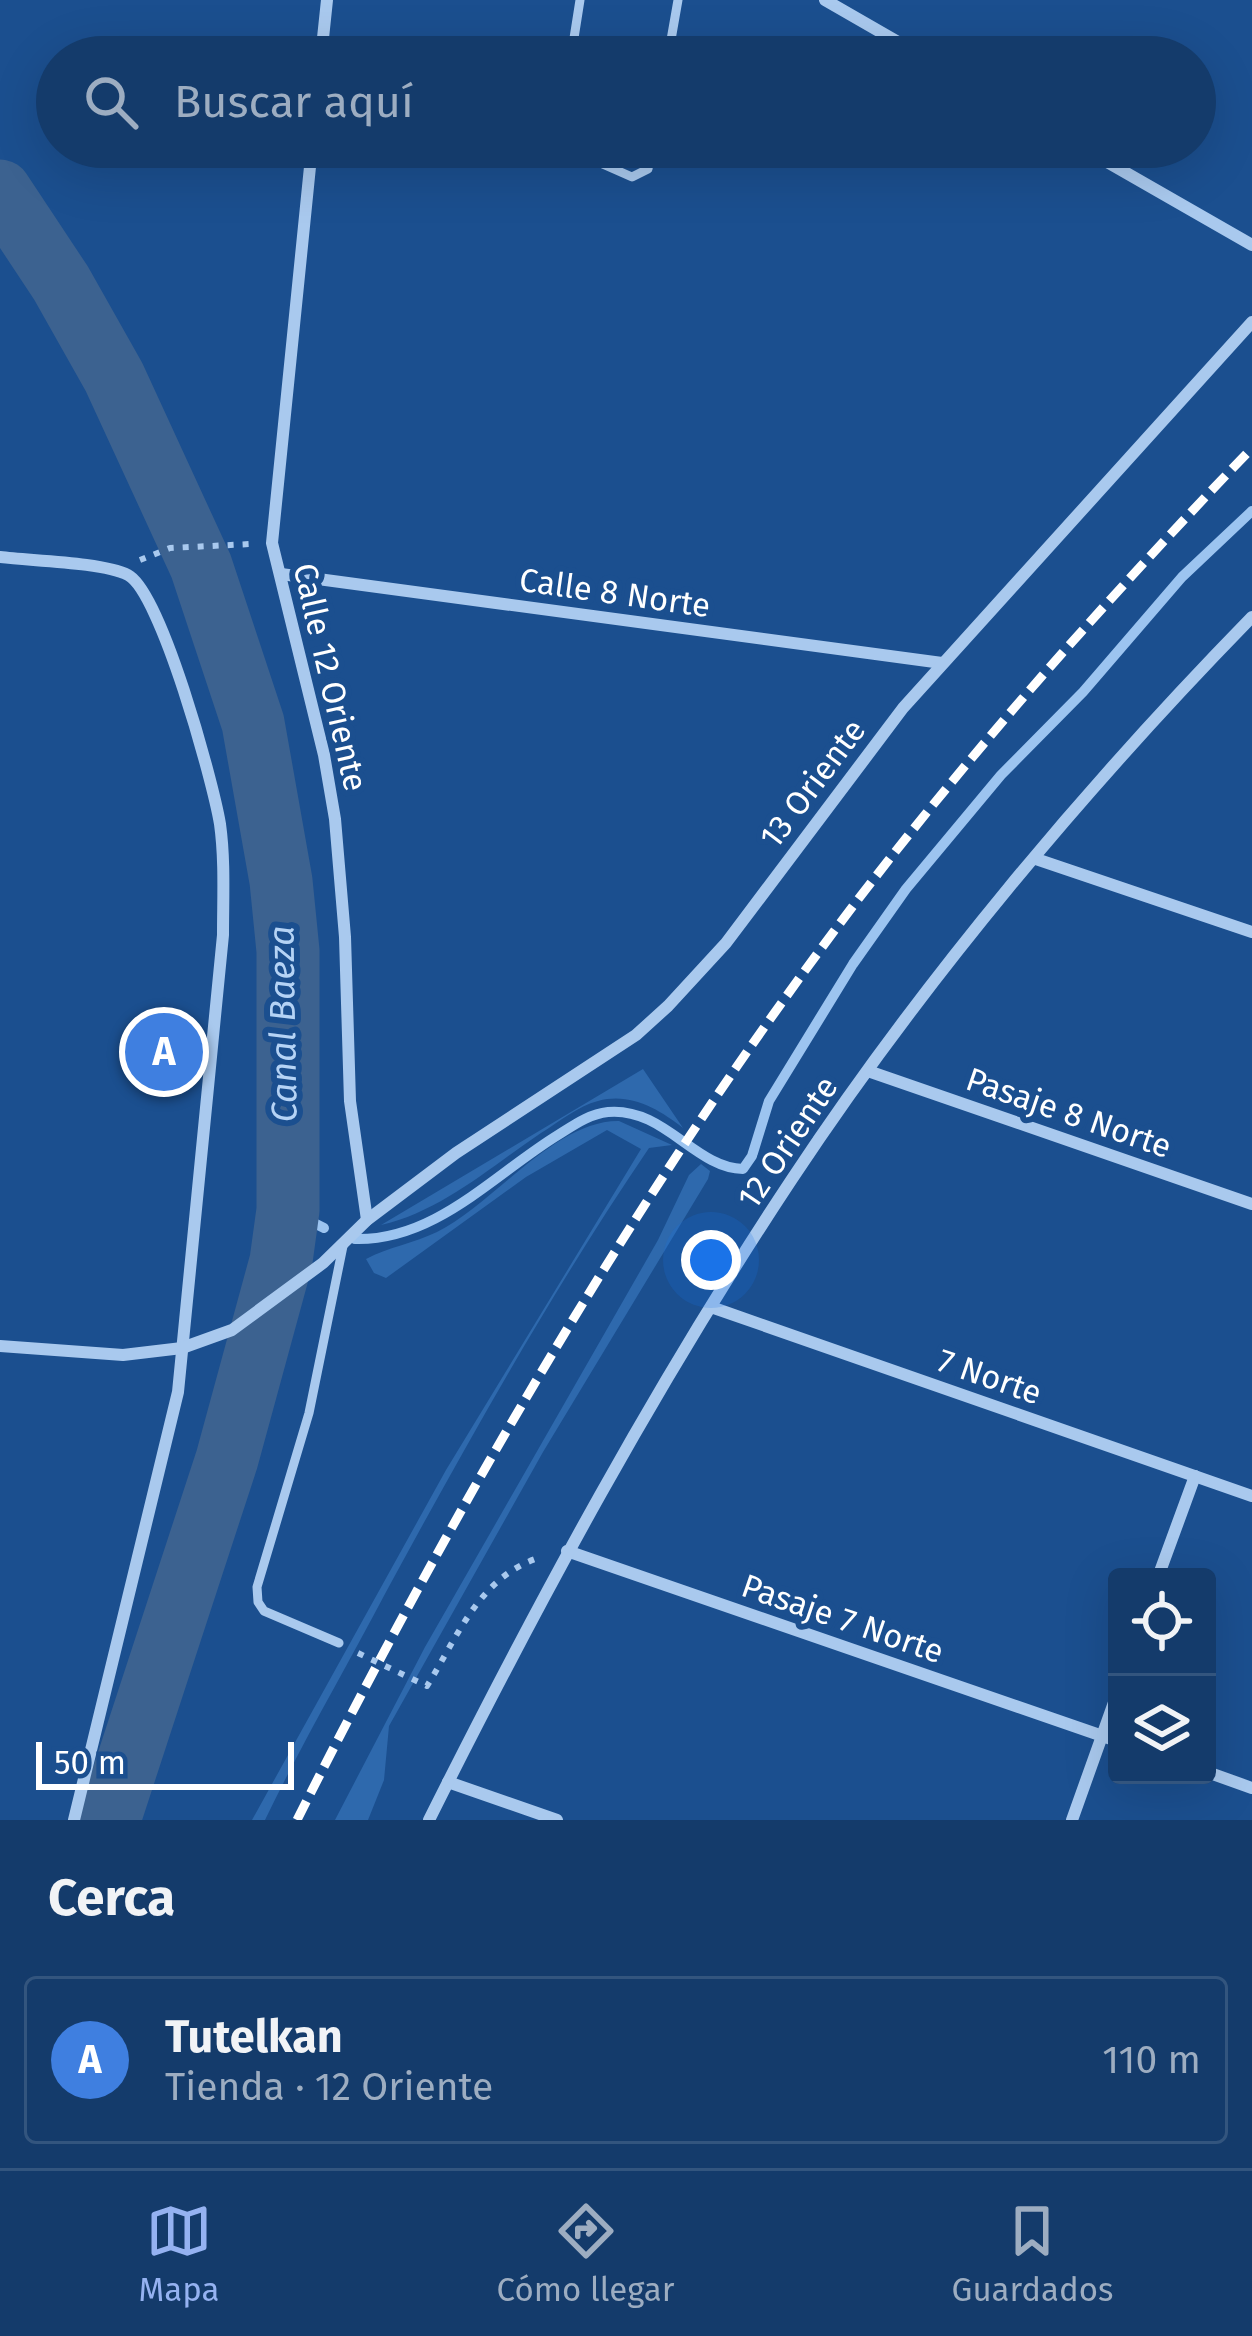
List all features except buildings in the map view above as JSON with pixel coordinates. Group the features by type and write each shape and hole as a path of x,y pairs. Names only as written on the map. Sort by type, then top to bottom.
{"street":[{"path":"323,36 327,0"},
{"path":"825,0 888,36"},
{"name":"Calle 12 Oriente","path":"310,168 272,543 335,820 345,937 350,1101 367,1220"},
{"path":"1118,168 1252,245"},
{"name":"13 Oriente","path":"0,1346 123,1355 182,1348 247,1322 323,1264 367,1220 456,1153 620,1046 668,1006 726,943 903,708 1252,322"},
{"path":"0,557 114,570 133,577 159,620 211,779 224,866 223,934 182,1348 169,1433 74,1820"},
{"name":"Calle 8 Norte","path":"281,574 942,663"},
{"name":"12 Oriente","path":"429,1820 566,1551 710,1307 793,1178 868,1071 1036,859 1118,760 1250,620"},
{"path":"1036,859 1252,932"},
{"name":"Pasaje 8 Norte","path":"868,1071 1252,1204"},
{"name":"7 Norte","path":"710,1307 1252,1496"},
{"path":"1161,1568 1195,1476"},
{"name":"Pasaje 7 Norte","path":"566,1551 1108,1738"},
{"path":"1072,1820 1108,1719"},
{"path":"1216,1775 1252,1788"},
{"path":"448,1782 556,1820"}],"lane":[{"path":"574,36 580,0"},
{"path":"672,36 678,0"},
{"path":"612,168 632,177 648,168"},
{"path":"339,1643 264,1611 257,1587 309,1413 343,1246"}],"path":[{"path":"170,548 232,545"},
{"path":"339,1643 427,1686 488,1587 510,1569 566,1551"}],"shaded area":[{"path":"643,1069 683,1128 633,1101 591,1103 445,1199 381,1225"},
{"path":"619,1121 672,1145 649,1148 579,1256 448,1479 265,1820 252,1820 446,1470 641,1149 607,1130 526,1177 386,1278 374,1273 366,1259 428,1236 458,1219 571,1134"},
{"path":"701,1164 710,1171 708,1179 543,1452 389,1726 384,1780 368,1820 335,1820 425,1647 658,1240 689,1175"}],"waterway":[{"name":"Canal Baeza","path":"0,191 61,283 114,377 201,566 253,723 281,881 288,951 288,1210 281,1261 227,1459 109,1820"},
{"path":"355,1239 384,1237 437,1218 558,1135 601,1113 646,1119 710,1159 743,1169 752,1156 769,1101 853,964 906,889 1001,775 1083,692 1182,577 1252,511"},
{"path":"288,1210 324,1228"}],"railway":[{"path":"297,1820 421,1584 554,1350 774,1013 853,906 996,729 1252,448"}],"place":[{"name":"Tutelkan","path":"164,1052"}]}
